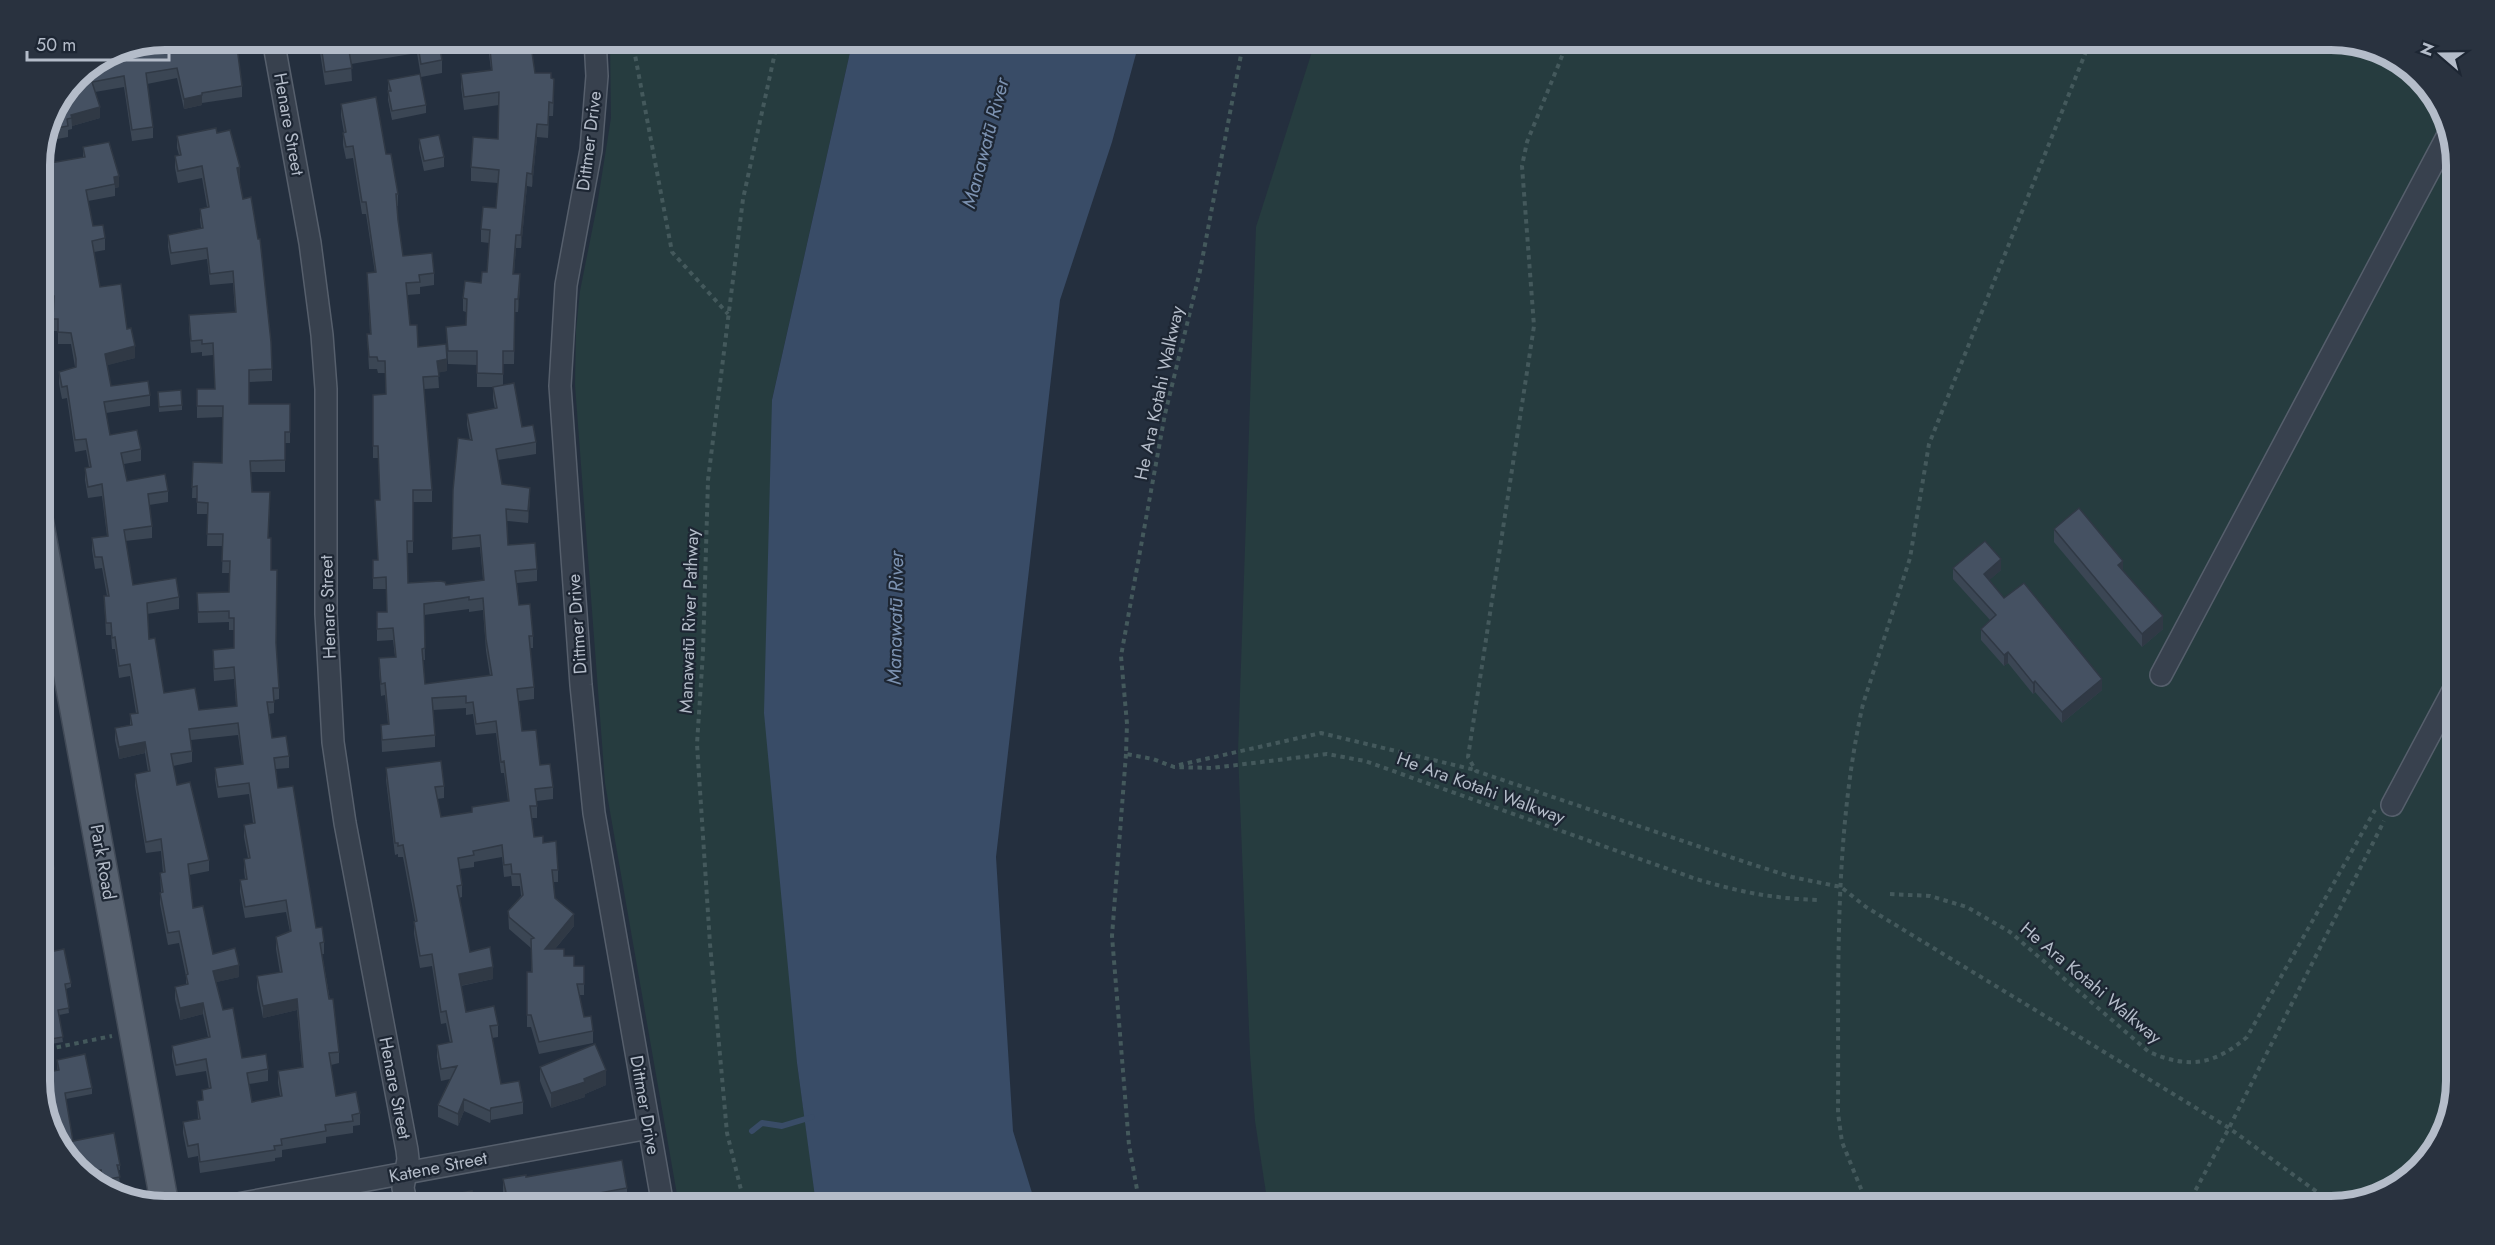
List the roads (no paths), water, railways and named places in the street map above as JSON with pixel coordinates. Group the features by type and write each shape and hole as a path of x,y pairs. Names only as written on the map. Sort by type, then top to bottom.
{"main road":[{"name":"Park Road","path":"50,578 163,1196"}],"street":[{"name":"Henare Street","path":"275,50 310,243 322,335 326,389 326,614 333,742 345,823 407,1150 405,1196"},
{"name":"Dittmer Drive","path":"596,50 597,76 591,150 566,285 560,386 581,686 594,813 661,1196"},
{"path":"2161,675 2443,144"},
{"path":"2392,805 2446,705"},
{"name":"Katene Street","path":"281,1196 649,1128"}],"water":[{"name":"Manawatū River","path":"851,50 1137,50 1112,142 1060,300 996,857 1013,1131 1033,1196 815,1196 797,1063 764,713 772,400"}],"waterway":[{"path":"752,1131 762,1123 782,1126 812,1117"}]}
